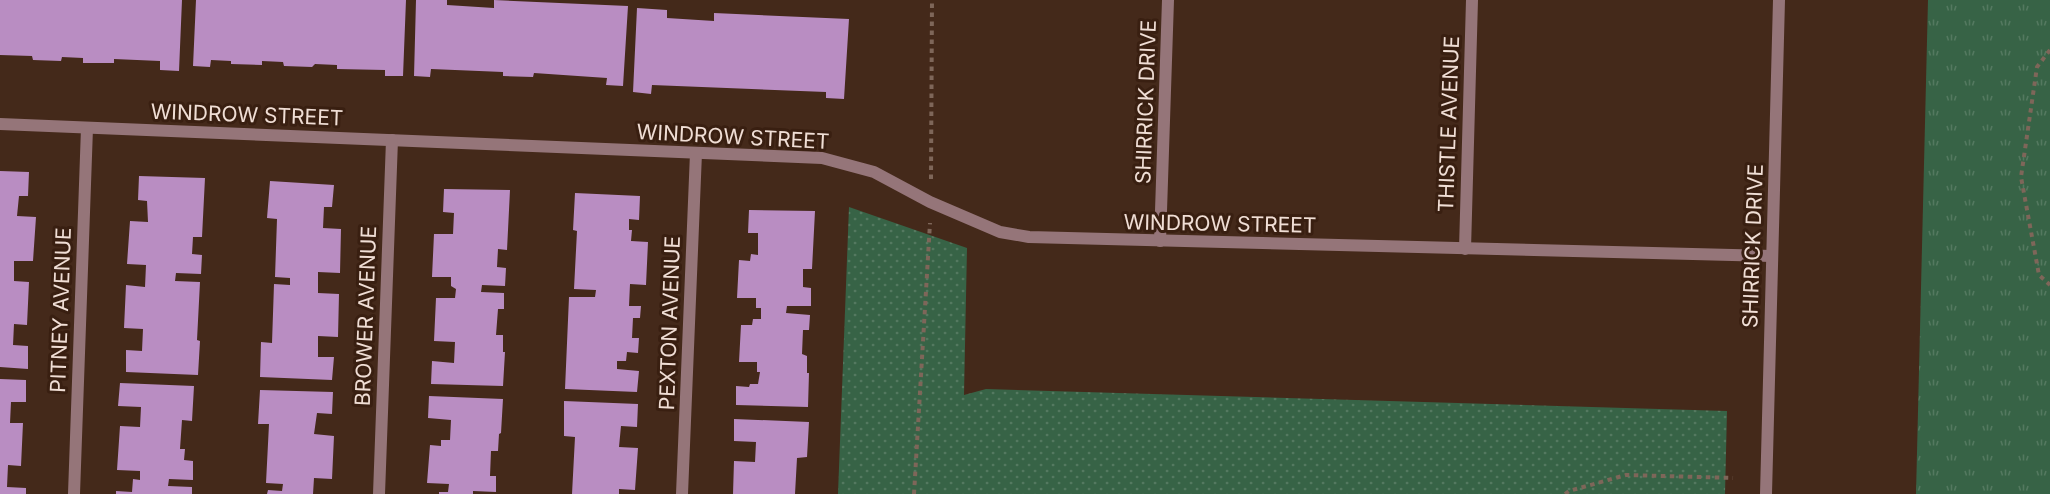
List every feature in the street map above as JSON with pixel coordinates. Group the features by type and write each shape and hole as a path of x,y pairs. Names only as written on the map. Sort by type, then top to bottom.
{"street":[{"name":"SHIRRICK DRIVE","path":"1160,241 1168,0"},
{"name":"THISTLE AVENUE","path":"1465,249 1472,0"},
{"name":"SHIRRICK DRIVE","path":"1766,494 1779,0"},
{"name":"WINDROW STREET","path":"0,124 822,158 874,172 930,202 1000,232 1059,239 1772,256"},
{"name":"PITNEY AVENUE","path":"74,494 87,128"},
{"name":"BROWER AVENUE","path":"379,494 392,140"},
{"name":"PEXTON AVENUE","path":"682,494 696,153"}],"path":[{"path":"914,494 930,202 932,0"},
{"path":"2050,50 2037,67 2020,177 2039,274 2050,285"},
{"path":"1565,494 1626,476 1733,478"}],"green space":[{"path":"1928,0 2050,0 2050,494 1916,494"},
{"path":"849,207 967,248 964,395 986,389 1727,411 1725,494 838,494"}],"building":[{"path":"0,0 182,0 179,71 160,70 160,61 114,59 114,63 83,63 83,58 62,57 61,61 33,60 32,56 0,55"},
{"path":"196,0 406,0 403,76 385,76 385,70 337,69 337,65 315,64 312,67 284,66 283,62 262,61 262,65 231,64 231,61 211,60 210,67 193,66"},
{"path":"416,0 447,0 447,5 494,8 494,0 628,6 623,86 606,85 607,78 534,73 533,77 503,76 503,72 431,69 430,77 414,76"},
{"path":"637,8 667,10 667,18 714,21 714,13 849,19 844,99 826,98 826,92 652,85 651,94 633,92"},
{"path":"0,171 29,172 28,196 19,196 17,216 36,217 33,261 14,261 14,281 29,282 27,325 14,324 13,345 28,346 28,369 0,367"},
{"path":"139,176 205,178 202,237 193,237 192,254 202,255 201,274 176,273 175,281 200,282 198,375 126,372 126,350 142,351 143,329 124,328 126,285 145,287 146,265 127,264 130,221 148,222 147,201 138,200"},
{"path":"270,181 334,185 332,207 324,207 323,228 341,229 340,273 318,272 318,293 339,294 338,337 318,336 318,357 334,357 332,380 260,377 261,342 272,343 274,284 290,285 290,278 275,277 277,219 267,218"},
{"path":"444,189 510,190 507,250 498,249 497,267 506,268 505,286 482,285 481,292 504,293 504,309 498,309 496,335 503,335 503,352 505,352 503,386 431,384 432,361 454,363 455,342 434,341 436,298 455,298 456,289 451,286 451,277 432,277 434,234 453,234 454,213 443,212"},
{"path":"575,193 640,196 639,220 629,219 629,230 632,230 631,241 648,242 646,285 630,284 629,306 641,306 640,318 633,318 632,338 639,338 638,353 627,352 626,361 617,361 617,369 639,371 637,392 565,389 569,297 595,297 596,290 574,289 577,231 573,230"},
{"path":"749,210 815,211 812,269 803,269 803,287 811,288 811,306 787,306 786,313 810,315 809,330 803,330 802,354 807,356 807,373 809,373 808,407 736,405 736,386 749,387 750,384 758,384 760,372 757,372 757,362 739,362 741,325 752,325 753,319 761,319 761,308 756,308 756,298 737,298 739,260 750,261 751,254 758,255 758,233 748,233"},
{"path":"0,379 26,380 26,402 11,402 10,423 23,423 21,466 8,465 7,487 26,488 26,494 0,494"},
{"path":"120,383 194,386 192,421 182,420 180,449 185,449 184,460 193,461 193,480 169,479 168,486 192,487 192,494 116,494 116,491 132,492 133,479 140,480 140,471 117,470 120,426 140,427 141,407 118,406"},
{"path":"260,390 333,392 332,414 317,413 314,434 334,436 332,479 314,478 313,494 267,494 268,490 282,491 283,484 266,483 269,424 258,424"},
{"path":"429,396 503,399 498,451 491,451 490,476 496,476 496,492 473,491 473,494 439,494 439,492 448,492 449,484 427,483 430,445 441,446 441,440 450,440 451,420 428,418"},
{"path":"564,401 638,404 637,427 621,426 619,447 638,448 635,490 619,489 619,494 572,494 575,437 564,436"},
{"path":"734,419 809,422 807,457 797,458 795,494 733,494 734,461 755,462 756,442 734,441"}]}
